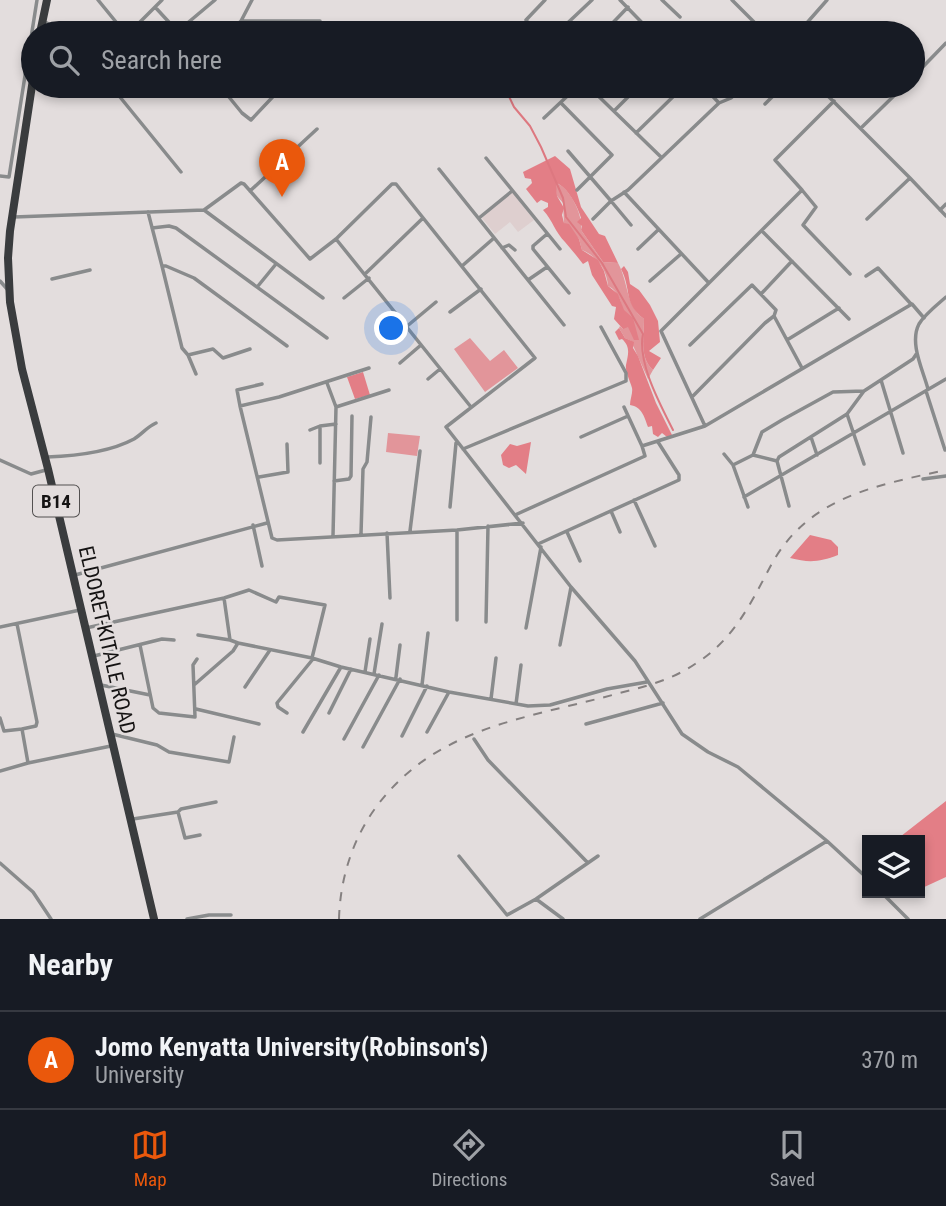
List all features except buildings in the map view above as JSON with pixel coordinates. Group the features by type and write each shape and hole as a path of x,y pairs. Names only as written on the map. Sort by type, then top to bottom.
{"highway":[{"path":"43,21 47,0"},
{"name":"ELDORET-KITALE ROAD","path":"30,98 8,252 10,302 22,369 82,610 154,919"}],"street":[{"path":"34,21 37,0"},
{"path":"98,0 116,21"},
{"path":"140,21 162,0"},
{"path":"191,21 215,0"},
{"path":"252,0 241,21 320,21"},
{"path":"527,21 545,0"},
{"path":"570,21 592,0"},
{"path":"620,0 640,21"},
{"path":"662,0 680,17"},
{"path":"732,0 753,21"},
{"path":"809,21 827,0"},
{"path":"155,7 168,21"},
{"path":"615,21 628,7"},
{"path":"925,65 946,43"},
{"path":"0,176 9,177 21,98"},
{"path":"121,98 181,172"},
{"path":"230,98 251,120 272,98"},
{"path":"544,118 566,98"},
{"path":"602,98 660,157"},
{"path":"614,111 627,98"},
{"path":"636,133 672,98"},
{"path":"714,98 719,103"},
{"path":"593,219 719,103 731,98"},
{"path":"765,104 771,98"},
{"path":"831,98 946,216"},
{"path":"861,128 892,98"},
{"path":"834,101 775,160 817,208 803,225 850,274"},
{"path":"561,103 612,155 577,190"},
{"path":"250,191 317,129"},
{"path":"568,151 631,225"},
{"path":"486,158 560,249"},
{"path":"439,169 564,325"},
{"path":"867,219 910,178"},
{"path":"12,217 204,209 241,183 310,259 336,239 392,184 396,184 535,358 446,427 572,587 635,661 686,739 738,767 862,873"},
{"path":"705,426 661,331 802,190"},
{"path":"478,219 512,191"},
{"path":"624,192 708,282"},
{"path":"940,210 946,204"},
{"path":"204,209 323,298"},
{"path":"148,212 182,348 196,374"},
{"path":"365,274 423,218"},
{"path":"152,228 176,228 327,338"},
{"path":"638,249 658,230"},
{"path":"762,230 849,318"},
{"path":"547,234 533,247 569,293"},
{"path":"462,266 494,238"},
{"path":"336,239 471,408"},
{"path":"502,248 509,245 515,250"},
{"path":"650,281 681,254"},
{"path":"761,294 792,261"},
{"path":"257,286 276,264"},
{"path":"162,266 194,278 287,346"},
{"path":"528,280 548,267"},
{"path":"866,276 874,268 878,268 924,318"},
{"path":"52,279 90,270"},
{"path":"344,298 369,278"},
{"path":"0,281 9,292"},
{"path":"690,345 753,285 776,310 775,316 803,369"},
{"path":"450,312 481,289"},
{"path":"945,450 917,353 916,330 924,318 946,297"},
{"path":"0,300 10,302"},
{"path":"406,327 436,302"},
{"path":"642,446 705,426 912,304"},
{"path":"787,340 839,308"},
{"path":"692,397 775,316"},
{"path":"463,449 626,381 626,373 601,327"},
{"path":"400,363 421,345"},
{"path":"188,355 214,349 223,358 250,349"},
{"path":"789,506 777,461 780,456 846,414 864,391 913,359 917,353"},
{"path":"240,406 327,383 369,368"},
{"path":"428,379 440,369"},
{"path":"881,380 903,453"},
{"path":"744,497 946,380"},
{"path":"327,383 336,407 332,536"},
{"path":"262,384 237,390 271,537 277,540 457,530 523,523"},
{"path":"336,407 389,390"},
{"path":"733,465 753,454 762,432 782,420 833,392 864,391"},
{"path":"515,515 643,456 645,453 624,407"},
{"path":"846,414 864,464"},
{"path":"334,481 349,479 351,476 352,416"},
{"path":"581,437 628,416"},
{"path":"361,534 363,469 367,463 371,417"},
{"path":"45,457 109,448 136,438 147,427 156,423"},
{"path":"310,429 336,424"},
{"path":"320,426 320,463"},
{"path":"811,437 817,455"},
{"path":"450,507 456,441"},
{"path":"540,546 677,482 680,478 658,442"},
{"path":"258,477 288,472 287,444"},
{"path":"410,531 420,451"},
{"path":"724,454 733,465 748,507"},
{"path":"753,454 777,461"},
{"path":"0,460 31,474 48,469"},
{"path":"923,479 946,476"},
{"path":"635,500 655,546"},
{"path":"611,511 620,532"},
{"path":"73,575 268,523"},
{"path":"253,525 262,565"},
{"path":"486,622 488,526"},
{"path":"457,530 457,620"},
{"path":"567,532 580,561"},
{"path":"387,533 390,598"},
{"path":"526,628 540,546"},
{"path":"560,645 572,587"},
{"path":"86,628 224,598 249,590 276,602 279,597 325,606 312,659 276,703 287,713"},
{"path":"224,598 230,640"},
{"path":"0,627 82,610"},
{"path":"0,718 4,731 36,726 37,722 17,624"},
{"path":"344,738 376,674 382,624"},
{"path":"402,736 424,685 428,633"},
{"path":"198,635 230,640 449,692 541,707 607,689 647,682"},
{"path":"92,657 162,639 174,640"},
{"path":"365,672 370,639"},
{"path":"194,685 233,651 238,643"},
{"path":"140,645 153,708 159,712 195,717 193,662 197,659"},
{"path":"363,747 398,679 400,645"},
{"path":"245,687 270,650"},
{"path":"491,699 496,658"},
{"path":"516,704 521,665"},
{"path":"303,732 341,667"},
{"path":"329,713 351,669"},
{"path":"99,685 150,695"},
{"path":"427,732 449,692"},
{"path":"586,724 663,703"},
{"path":"196,709 259,724"},
{"path":"22,729 28,762"},
{"path":"110,733 170,751 229,762 234,737"},
{"path":"474,739 488,760 588,863"},
{"path":"0,771 28,762 113,746"},
{"path":"131,820 216,802"},
{"path":"178,812 186,838 200,835"},
{"path":"700,919 827,841"},
{"path":"459,856 507,915 536,899 598,856"},
{"path":"0,863 33,892 51,919"},
{"path":"887,898 908,919"},
{"path":"536,899 563,919"},
{"path":"187,919 231,915"}],"shaded area":[{"path":"555,156 570,169 581,207 599,234 605,236 618,263 603,262 577,222 581,218 572,198 556,183 557,196 564,208 564,223 569,224 579,239 582,250 598,260 608,286 618,294 624,310 633,318 639,340 634,340 628,327 623,329 614,319 616,307 612,306 592,275 588,261 583,264 543,210 548,207 548,203 541,200 537,203 526,189 532,183 531,179 525,178 523,172"},
{"path":"555,183 570,195 580,217 581,230 603,262 618,263 633,307 644,319 644,353 653,370 648,379 631,341 625,338 619,328 620,326 623,329 620,299 608,286 606,274 600,264 582,250 579,239 564,223 563,203 557,196"},
{"path":"512,192 534,220 518,232 510,222 495,234 482,218"},
{"path":"624,266 630,284 639,290 658,321 660,342 649,351 661,358 653,370 644,353 644,319 630,302 621,269"},
{"path":"619,328 625,338 634,342 633,348 672,435 667,437 662,433 658,437 653,434 652,426 648,427 640,410 630,405 632,390 626,368 628,348 615,332"},
{"path":"470,338 490,361 504,350 518,368 485,392 454,349"},
{"path":"363,372 370,395 355,399 347,377"},
{"path":"388,433 420,436 417,456 386,452"},
{"path":"531,442 526,474 516,465 509,468 503,465 501,455 510,444 517,446"},
{"path":"810,535 831,540 838,547 838,555 814,561 790,558"},
{"path":"946,801 946,877 925,887 925,835 902,835"}],"waterway":[{"path":"510,98 541,147 563,198 566,217 602,263 643,334 646,370 673,430"}],"railway":[{"path":"339,919 345,876 359,835 374,810 398,782 424,760 483,730 647,686 686,670 708,655 729,634 747,610 784,545 802,525 844,498 893,482 946,470"}],"place":[{"name":"Jomo Kenyatta University(Robinson's)","path":"282,197"}]}
